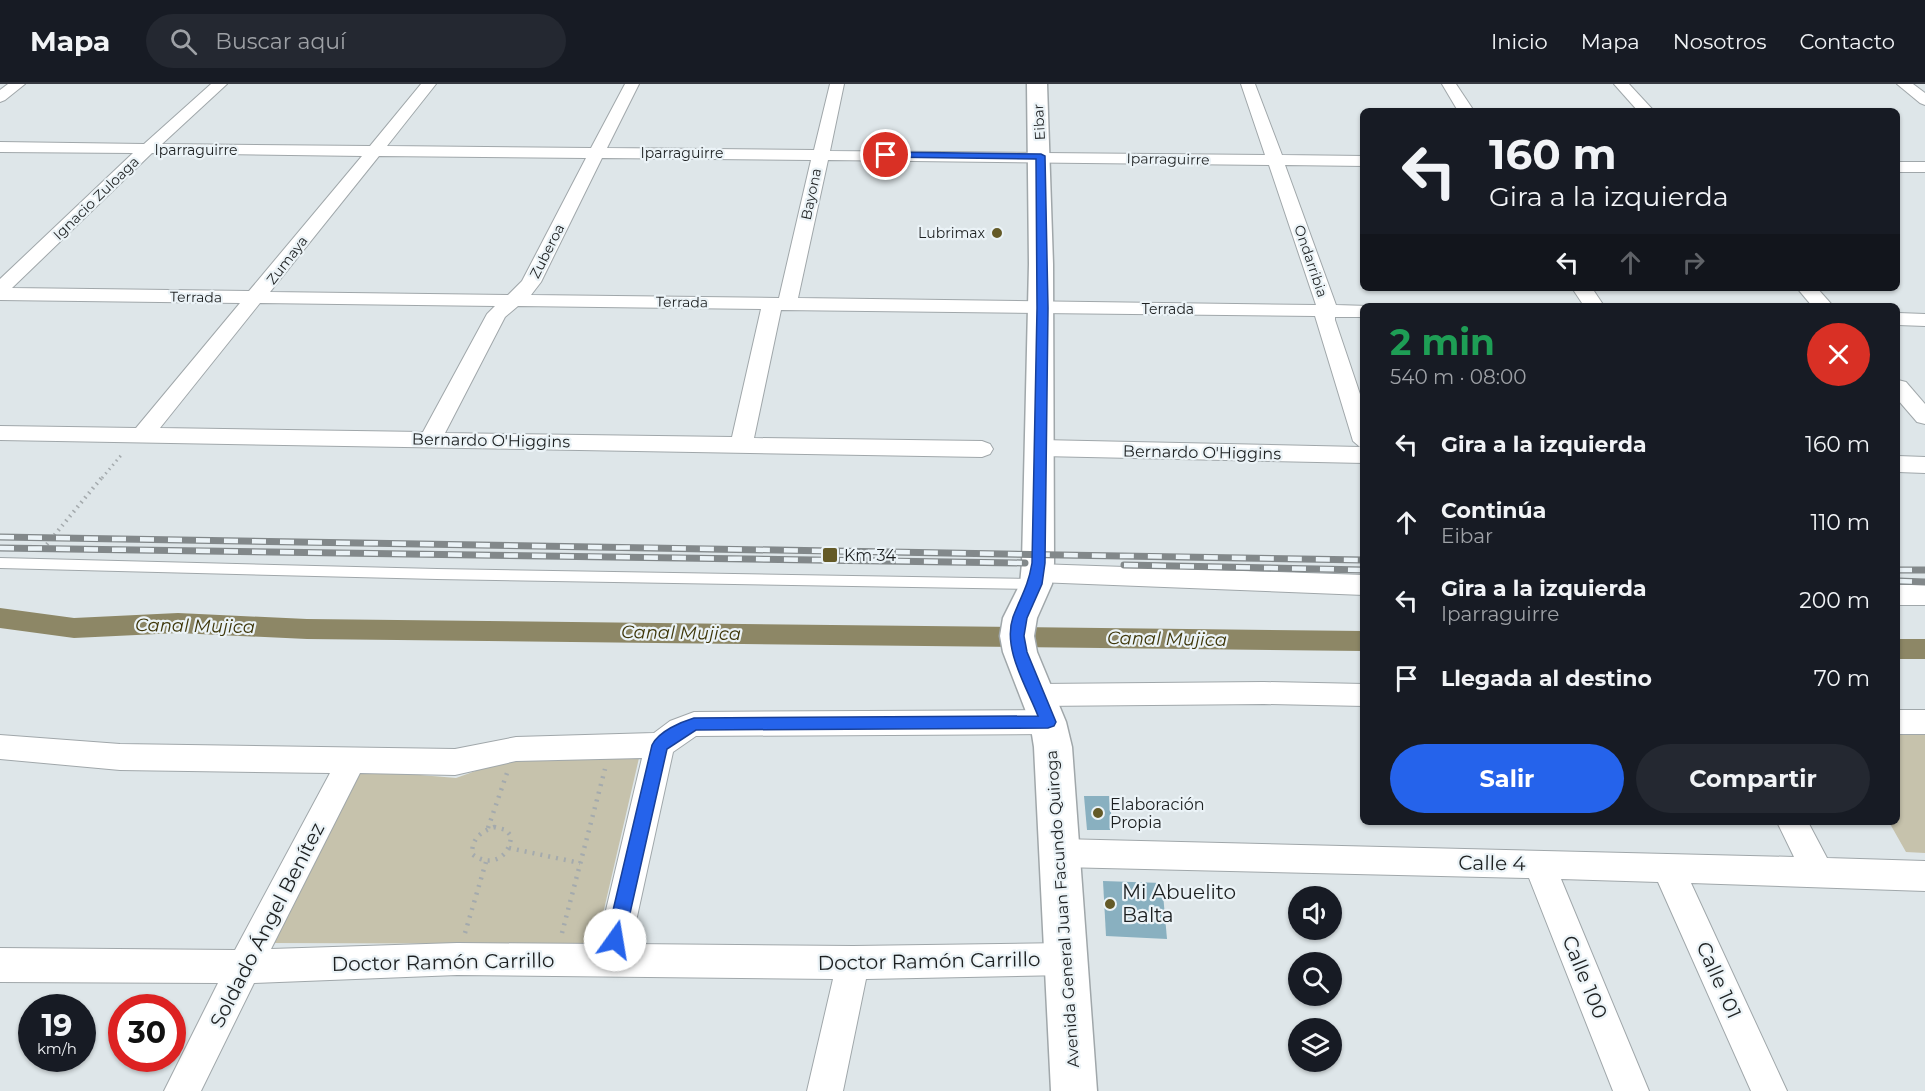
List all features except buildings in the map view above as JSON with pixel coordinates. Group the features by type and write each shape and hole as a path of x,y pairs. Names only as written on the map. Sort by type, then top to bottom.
{"street":[{"path":"0,97 18,84"},
{"name":"Ignacio Zuloaga","path":"0,289 146,150 220,84"},
{"name":"Zumaya","path":"143,434 429,84"},
{"name":"Zuberoa","path":"431,439 497,314 531,282 632,84"},
{"name":"Bayona","path":"742,444 837,84"},
{"name":"Eibar","path":"1037,84 1041,156 1041,448"},
{"name":"Ondarribia","path":"1248,84 1326,303 1325,320 1360,429"},
{"path":"1449,84 1464,108"},
{"path":"1621,84 1643,108"},
{"path":"1904,84 1925,100"},
{"name":"Iparraguirre","path":"0,147 1041,156 1360,162"},
{"path":"1900,167 1925,167"},
{"path":"1810,291 1820,303"},
{"name":"Terrada","path":"0,294 1360,311"},
{"path":"1900,319 1925,320"},
{"path":"1900,389 1925,417"},
{"name":"Bernardo O'Higgins","path":"0,434 143,434 982,448"},
{"name":"Bernardo O'Higgins","path":"1041,448 1360,455"},
{"name":"Avenida General Juan Facundo Quiroga","path":"1041,448 1036,578 1020,635 1044,709 1053,747 1074,1091"},
{"path":"1900,464 1925,465"},
{"path":"1036,578 1114,574 1248,583 1360,585"},
{"path":"1900,595 1925,595"},
{"path":"0,747 120,758 455,762 516,749 660,745 680,730 694,724 1044,709 1252,693 1360,695"},
{"path":"1900,722 1925,722"},
{"path":"610,962 660,745"},
{"name":"Soldado Ángel Benítez","path":"182,1091 352,760"},
{"path":"1794,825 1818,872"},
{"name":"Calle 4","path":"1060,853 1925,876"},
{"name":"Calle 100","path":"1539,864 1631,1091"},
{"name":"Calle 101","path":"1668,868 1769,1091"},
{"name":"Doctor Ramón Carrillo","path":"0,965 244,967 457,959 853,963 1066,959"},
{"path":"825,1091 853,963"}],"lane":[{"path":"0,563 437,574 1036,578"}],"path":[{"path":"16,564 44,548 127,448 143,434"},
{"path":"556,960 610,748"},
{"path":"487,829 516,749"},
{"path":"500,827 509,832 512,842 509,848 500,858 486,862 475,858 471,848 476,837 487,829 500,827"},
{"path":"509,848 580,863"},
{"path":"457,959 486,862"}],"shaded area":[{"path":"1900,735 1925,735 1925,853 1906,852 1891,825 1900,825"},
{"path":"639,758 596,944 269,943 361,770 456,778 506,760"}],"waterway":[{"name":"Canal Mujica","path":"0,618 74,628 178,623 307,629 1360,641"},
{"name":"Canal Mujica","path":"1900,649 1925,649"}],"railway":[{"path":"0,537 1360,560"},
{"path":"0,548 1025,563"},
{"path":"1124,565 1360,570"},
{"path":"1900,570 1925,570"},
{"path":"1900,581 1925,582"}],"place":[{"name":"Lubrimax","path":"997,233"},
{"name":"Km 34","path":"830,555"},
{"name":"Elaboración Propia","path":"1098,813"},
{"name":"Mi Abuelito Balta","path":"1110,904"}],"route":[{"path":"615,940 660,745 680,730 694,724 1048,722 1020,652 1017,636 1020,618 1036,584 1038,563 1041,448 1041,156 886,155"}]}
